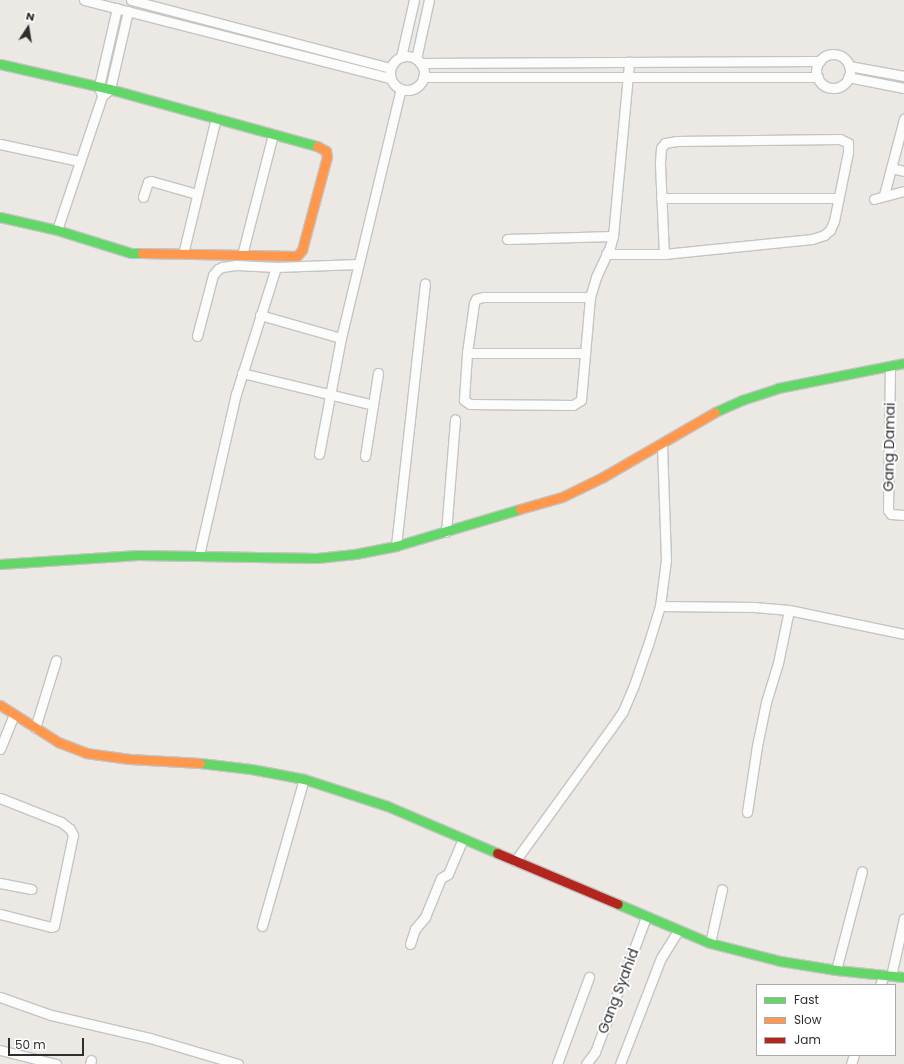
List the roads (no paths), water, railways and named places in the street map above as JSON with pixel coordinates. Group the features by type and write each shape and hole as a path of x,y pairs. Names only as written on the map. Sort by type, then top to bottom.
{"street":[{"path":"84,0 390,78"},
{"path":"131,0 144,2 390,68"},
{"path":"401,57 414,0"},
{"path":"429,0 418,61 424,74 416,88 411,90 401,89 393,83 390,78 390,68 394,61 401,57 409,56 418,61 820,61"},
{"path":"102,96 99,86 118,8"},
{"path":"57,230 102,96 110,89 128,11"},
{"path":"834,54 843,58 849,66 848,77 842,85 832,87 822,84 816,70 820,61 828,55 834,54"},
{"path":"590,297 479,298 474,303 467,353 463,394 464,400 468,404 573,405 578,403 581,398 590,297 596,277 613,236 618,166 629,62"},
{"path":"0,64 99,86 322,147 327,154 327,163 301,254 295,256 131,253 57,230 0,217"},
{"path":"849,66 904,76"},
{"path":"423,77 818,77"},
{"path":"848,77 904,88"},
{"path":"319,454 340,338 401,89"},
{"path":"182,254 216,118"},
{"path":"884,195 904,119"},
{"path":"242,255 273,134"},
{"path":"606,254 664,254 820,237 828,233 832,227 848,149 847,142 840,139 667,142 662,146 661,151 661,198 664,254"},
{"path":"0,144 79,161"},
{"path":"891,168 904,171"},
{"path":"143,197 148,182 151,181 196,194"},
{"path":"874,199 884,195 904,191"},
{"path":"661,198 838,198"},
{"path":"507,239 613,236"},
{"path":"197,336 213,275 218,269 236,265 276,267 358,264"},
{"path":"198,555 242,373 276,267"},
{"path":"396,546 425,284"},
{"path":"260,315 340,338"},
{"path":"467,353 585,353"},
{"path":"0,564 138,556 198,555 317,558 355,554 396,546 562,497 603,477 719,410 763,392 798,383 904,363"},
{"name":"Gang Damai","path":"890,366 888,510 891,514 904,515"},
{"path":"242,373 373,404"},
{"path":"364,456 378,373"},
{"path":"446,532 455,419"},
{"path":"515,861 600,745 623,711 642,663 660,606 666,560 662,444"},
{"path":"660,606 754,607 789,610 904,634"},
{"path":"747,812 761,725 778,663 789,610"},
{"path":"35,728 56,660"},
{"path":"0,705 58,742 92,754 130,759 185,761 251,768 304,779 387,806 710,944 780,961 836,970 904,978"},
{"path":"1,744 14,715"},
{"path":"262,926 304,779"},
{"path":"0,798 61,822 72,831 73,835 53,927 0,914"},
{"path":"410,944 415,929 425,917 440,878 448,874 463,839"},
{"path":"836,970 862,871"},
{"path":"0,883 31,889"},
{"path":"710,944 722,889"},
{"name":"Gang Syahid","path":"586,1064 595,1052 646,917"},
{"path":"881,984 888,976 904,918"},
{"path":"620,1064 661,958 678,931"},
{"path":"557,1064 589,977"},
{"path":"0,997 51,1015 150,1038 238,1064"},
{"path":"0,1050 56,1064"}]}
